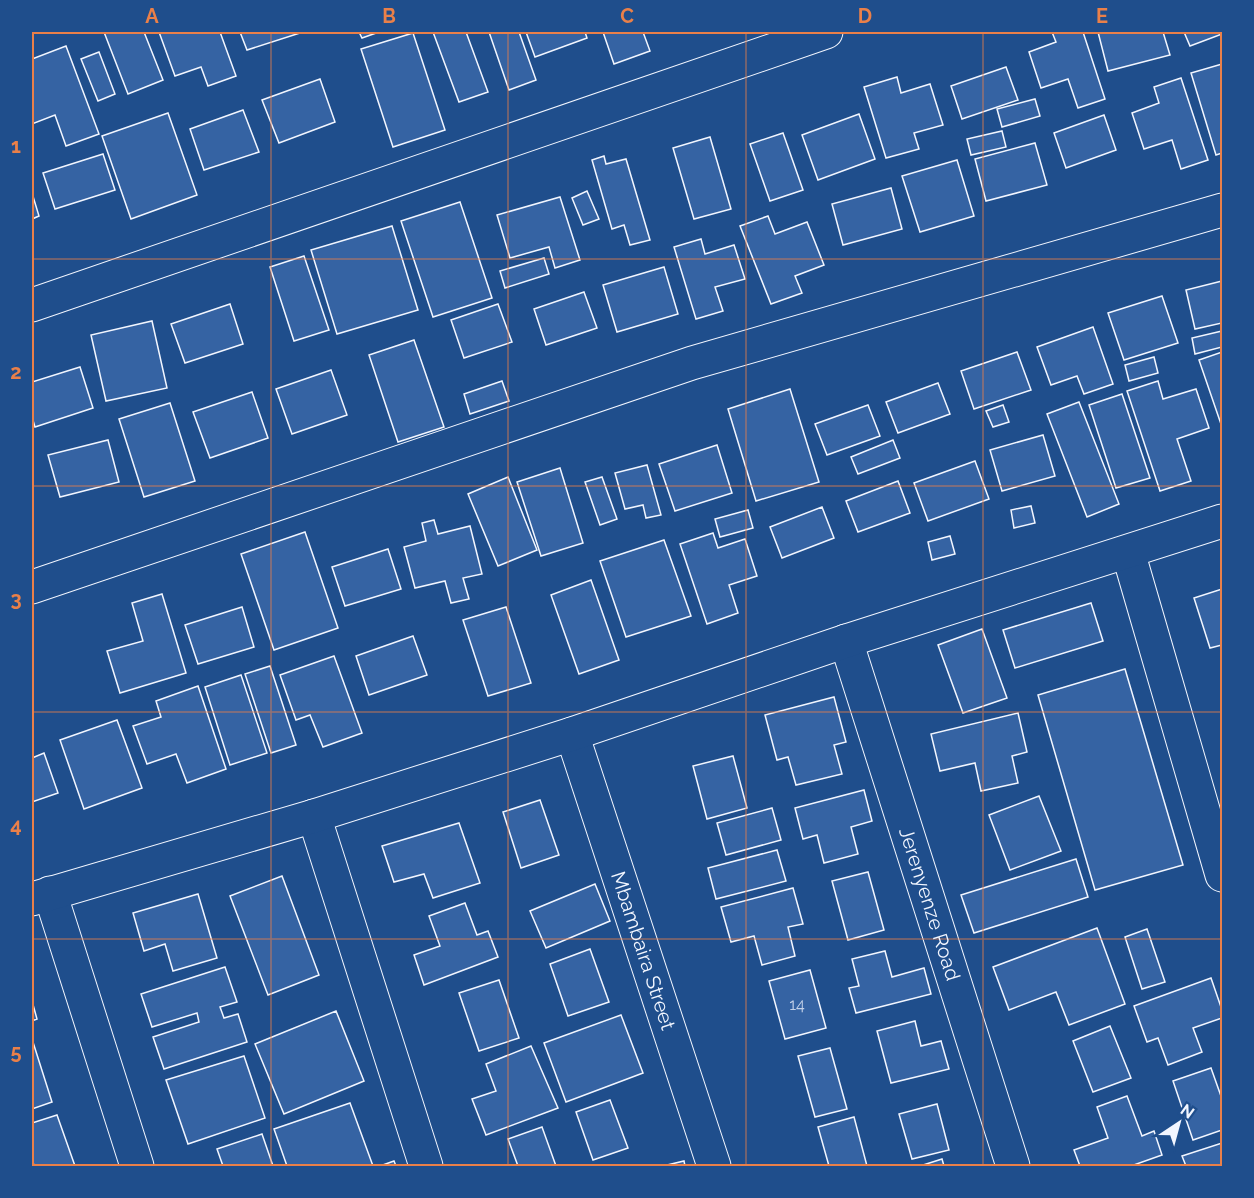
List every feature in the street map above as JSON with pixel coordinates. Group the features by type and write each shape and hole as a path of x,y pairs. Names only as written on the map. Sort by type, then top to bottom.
{"street":[{"path":"32,305 826,32"},
{"path":"32,587 692,363 1222,210"},
{"path":"137,1167 41,896 314,816 572,734 846,641 1222,521"},
{"path":"1128,552 1222,875"},
{"name":"Jerenyenze Road","path":"846,641 1013,1167"},
{"name":"Mbambaira Street","path":"572,734 714,1167"},
{"path":"314,816 426,1167"}],"building":[{"path":"104,32 144,32 163,80 128,94"},
{"path":"159,32 220,32 236,76 208,86 201,67 175,76"},
{"path":"240,32 303,32 247,50"},
{"path":"359,32 379,32 362,38"},
{"path":"433,32 466,32 488,92 459,102"},
{"path":"489,32 519,32 536,80 509,90"},
{"path":"526,32 585,32 587,38 535,57"},
{"path":"603,32 643,32 650,51 614,64"},
{"path":"1052,32 1083,32 1105,99 1078,108 1068,79 1041,88 1029,52 1056,42"},
{"path":"1098,32 1163,32 1170,55 1108,71"},
{"path":"1184,32 1222,32 1222,34 1190,46"},
{"path":"413,33 445,130 393,147 361,49"},
{"path":"66,46 99,134 66,146 55,115 32,124 32,59"},
{"path":"99,52 115,94 98,101 81,59"},
{"path":"1222,64 1222,153 1216,155 1191,73"},
{"path":"1006,67 1018,100 962,119 951,86"},
{"path":"897,77 901,93 930,84 943,125 914,133 919,149 886,158 864,87"},
{"path":"1181,78 1208,160 1181,169 1172,140 1144,149 1132,113 1159,103 1154,87"},
{"path":"320,79 335,122 279,143 262,100"},
{"path":"1035,99 1040,116 1002,127 997,109"},
{"path":"243,110 259,152 204,170 190,129"},
{"path":"168,113 197,195 131,219 102,136"},
{"path":"859,114 875,159 818,180 802,135"},
{"path":"1104,115 1116,150 1066,168 1054,133"},
{"path":"1002,131 1006,147 971,155 967,139"},
{"path":"783,133 803,190 770,201 750,144"},
{"path":"710,137 731,209 694,219 673,148"},
{"path":"1035,143 1047,185 986,201 975,159"},
{"path":"103,154 115,190 55,209 43,173"},
{"path":"604,156 606,164 626,159 650,240 630,245 624,225 612,229 592,160"},
{"path":"957,160 974,216 920,232 902,176"},
{"path":"891,188 902,229 843,245 832,204"},
{"path":"587,191 599,219 583,225 572,198"},
{"path":"32,193 39,216 32,219"},
{"path":"560,197 580,260 555,268 549,247 510,258 497,215"},
{"path":"460,202 492,298 433,317 401,221"},
{"path":"768,216 775,234 807,222 824,265 795,276 802,293 771,304 740,226"},
{"path":"392,226 418,310 337,334 311,250"},
{"path":"701,239 705,254 734,245 745,279 715,287 723,311 696,319 674,247"},
{"path":"304,256 329,330 294,341 270,267"},
{"path":"544,258 549,274 505,288 500,271"},
{"path":"664,267 678,314 617,332 603,285"},
{"path":"1222,281 1222,323 1195,329 1186,290"},
{"path":"584,292 597,328 546,345 534,309"},
{"path":"1162,296 1178,343 1124,360 1108,313"},
{"path":"230,304 243,344 185,363 171,324"},
{"path":"498,304 512,342 464,358 451,320"},
{"path":"152,321 167,388 106,401 91,335"},
{"path":"1093,327 1113,384 1084,394 1077,376 1051,385 1037,347"},
{"path":"1222,331 1222,347 1195,354 1192,338"},
{"path":"414,340 444,427 398,442 369,355"},
{"path":"1017,352 1031,390 974,409 961,371"},
{"path":"1222,352 1222,427 1199,360"},
{"path":"1154,357 1158,373 1129,381 1125,365"},
{"path":"80,367 93,408 35,427 32,417 32,382"},
{"path":"331,370 347,415 292,434 276,389"},
{"path":"502,381 509,401 470,414 464,394"},
{"path":"1158,381 1163,399 1196,389 1209,428 1177,439 1191,481 1160,491 1127,391"},
{"path":"938,383 950,414 898,433 886,402"},
{"path":"790,389 819,482 756,501 728,409"},
{"path":"252,392 268,438 210,458 193,412"},
{"path":"1122,394 1150,478 1116,488 1089,405"},
{"path":"1079,402 1119,504 1087,517 1047,414"},
{"path":"170,403 195,481 144,497 119,419"},
{"path":"868,405 880,436 827,455 815,424"},
{"path":"1003,405 1009,422 993,427 986,411"},
{"path":"1043,435 1055,476 1002,491 990,450"},
{"path":"108,440 119,482 60,497 48,455"},
{"path":"893,440 900,458 858,474 851,457"},
{"path":"717,445 732,493 675,511 659,464"},
{"path":"975,461 989,499 928,521 914,483"},
{"path":"647,465 661,515 646,518 643,505 625,509 615,473"},
{"path":"560,468 583,543 541,556 517,482"},
{"path":"508,477 537,550 498,566 468,494"},
{"path":"602,477 617,519 600,525 585,482"},
{"path":"898,481 910,513 858,532 846,501"},
{"path":"1031,506 1035,523 1014,528 1011,510"},
{"path":"822,507 834,538 782,558 770,527"},
{"path":"748,510 753,528 720,537 715,519"},
{"path":"434,520 438,534 470,526 482,574 463,578 469,599 451,603 445,581 415,588 404,547 426,541 422,523"},
{"path":"305,532 338,628 274,650 241,554"},
{"path":"713,533 718,548 745,539 757,576 729,585 738,613 707,624 680,544"},
{"path":"950,536 955,554 932,560 928,542"},
{"path":"664,540 691,616 626,637 600,561"},
{"path":"388,549 401,589 345,606 332,567"},
{"path":"591,580 619,660 579,674 551,595"},
{"path":"1222,589 1222,645 1210,648 1194,598"},
{"path":"162,594 186,673 120,693 107,651 143,641 132,603"},
{"path":"1091,603 1103,641 1015,668 1003,630"},
{"path":"242,607 254,647 198,664 185,625"},
{"path":"506,607 531,683 488,696 463,620"},
{"path":"982,629 1007,698 963,713 938,645"},
{"path":"413,636 427,675 369,695 356,656"},
{"path":"334,656 362,733 323,747 310,715 296,720 280,675"},
{"path":"270,666 296,745 271,753 245,674"},
{"path":"1125,669 1183,865 1095,890 1038,695"},
{"path":"241,675 267,753 230,765 205,687"},
{"path":"198,686 226,769 187,783 176,754 147,764 133,726 161,717 156,701"},
{"path":"834,697 846,742 834,745 842,774 796,785 788,757 777,760 765,715"},
{"path":"1018,713 1027,752 1012,756 1018,783 981,791 975,763 940,771 931,734"},
{"path":"117,720 142,788 84,809 60,740"},
{"path":"44,753 58,793 32,802 32,758"},
{"path":"733,756 747,808 707,819 693,766"},
{"path":"864,790 872,821 851,827 858,854 824,863 817,835 803,839 795,808"},
{"path":"1039,796 1061,851 1010,870 989,815"},
{"path":"540,800 559,855 521,868 503,812"},
{"path":"772,808 781,840 726,855 717,823"},
{"path":"459,823 480,883 433,898 424,874 394,882 382,846"},
{"path":"777,850 786,881 716,899 708,868"},
{"path":"1076,859 1088,897 974,933 961,895"},
{"path":"868,872 884,930 848,940 832,881"},
{"path":"282,876 319,975 268,995 230,896"},
{"path":"595,884 610,921 546,948 530,911"},
{"path":"793,888 803,924 788,927 795,956 762,965 754,936 731,942 721,907"},
{"path":"198,894 217,958 173,971 165,944 144,951 133,913"},
{"path":"465,903 477,935 488,931 498,957 424,985 414,955 440,946 429,916"},
{"path":"1097,928 1125,1004 1069,1025 1056,992 1009,1010 993,967"},
{"path":"1147,929 1165,982 1142,989 1125,937"},
{"path":"590,949 609,1002 568,1016 550,964"},
{"path":"885,951 892,977 924,968 931,994 856,1013 849,988 859,986 852,959"},
{"path":"225,967 237,1002 220,1007 224,1018 238,1014 247,1042 164,1069 153,1037 199,1022 197,1013 152,1027 141,994"},
{"path":"810,970 826,1028 785,1039 769,981"},
{"path":"1211,978 1222,1010 1222,1018 1193,1028 1202,1052 1168,1065 1158,1038 1147,1042 1134,1006"},
{"path":"499,980 519,1038 479,1051 459,993"},
{"path":"32,1001 37,1019 32,1021"},
{"path":"336,1011 364,1081 284,1114 255,1044"},
{"path":"621,1015 643,1073 566,1102 544,1043"},
{"path":"915,1021 921,1046 941,1041 949,1069 891,1083 877,1031"},
{"path":"1110,1026 1131,1078 1093,1092 1073,1041"},
{"path":"32,1039 52,1102 32,1109"},
{"path":"531,1046 558,1108 486,1135 472,1099 496,1091 486,1064"},
{"path":"830,1048 847,1109 815,1117 798,1056"},
{"path":"244,1056 265,1118 188,1144 166,1080"},
{"path":"1211,1068 1222,1099 1222,1130 1193,1140 1173,1081"},
{"path":"1127,1096 1142,1136 1154,1131 1162,1155 1131,1166 1080,1166 1074,1150 1108,1138 1097,1107"},
{"path":"610,1100 628,1148 593,1160 576,1112"},
{"path":"350,1103 373,1166 287,1166 274,1129"},
{"path":"937,1104 949,1150 912,1159 899,1114"},
{"path":"57,1115 75,1166 34,1166 32,1123"},
{"path":"854,1117 867,1166 829,1166 818,1127"},
{"path":"542,1127 556,1166 518,1166 508,1139"},
{"path":"262,1134 273,1166 223,1166 217,1149"},
{"path":"1222,1143 1222,1166 1186,1166 1182,1156"},
{"path":"942,1159 944,1166 920,1166"},
{"path":"394,1161 396,1166 380,1166"},
{"path":"684,1161 685,1166 663,1166"}]}
